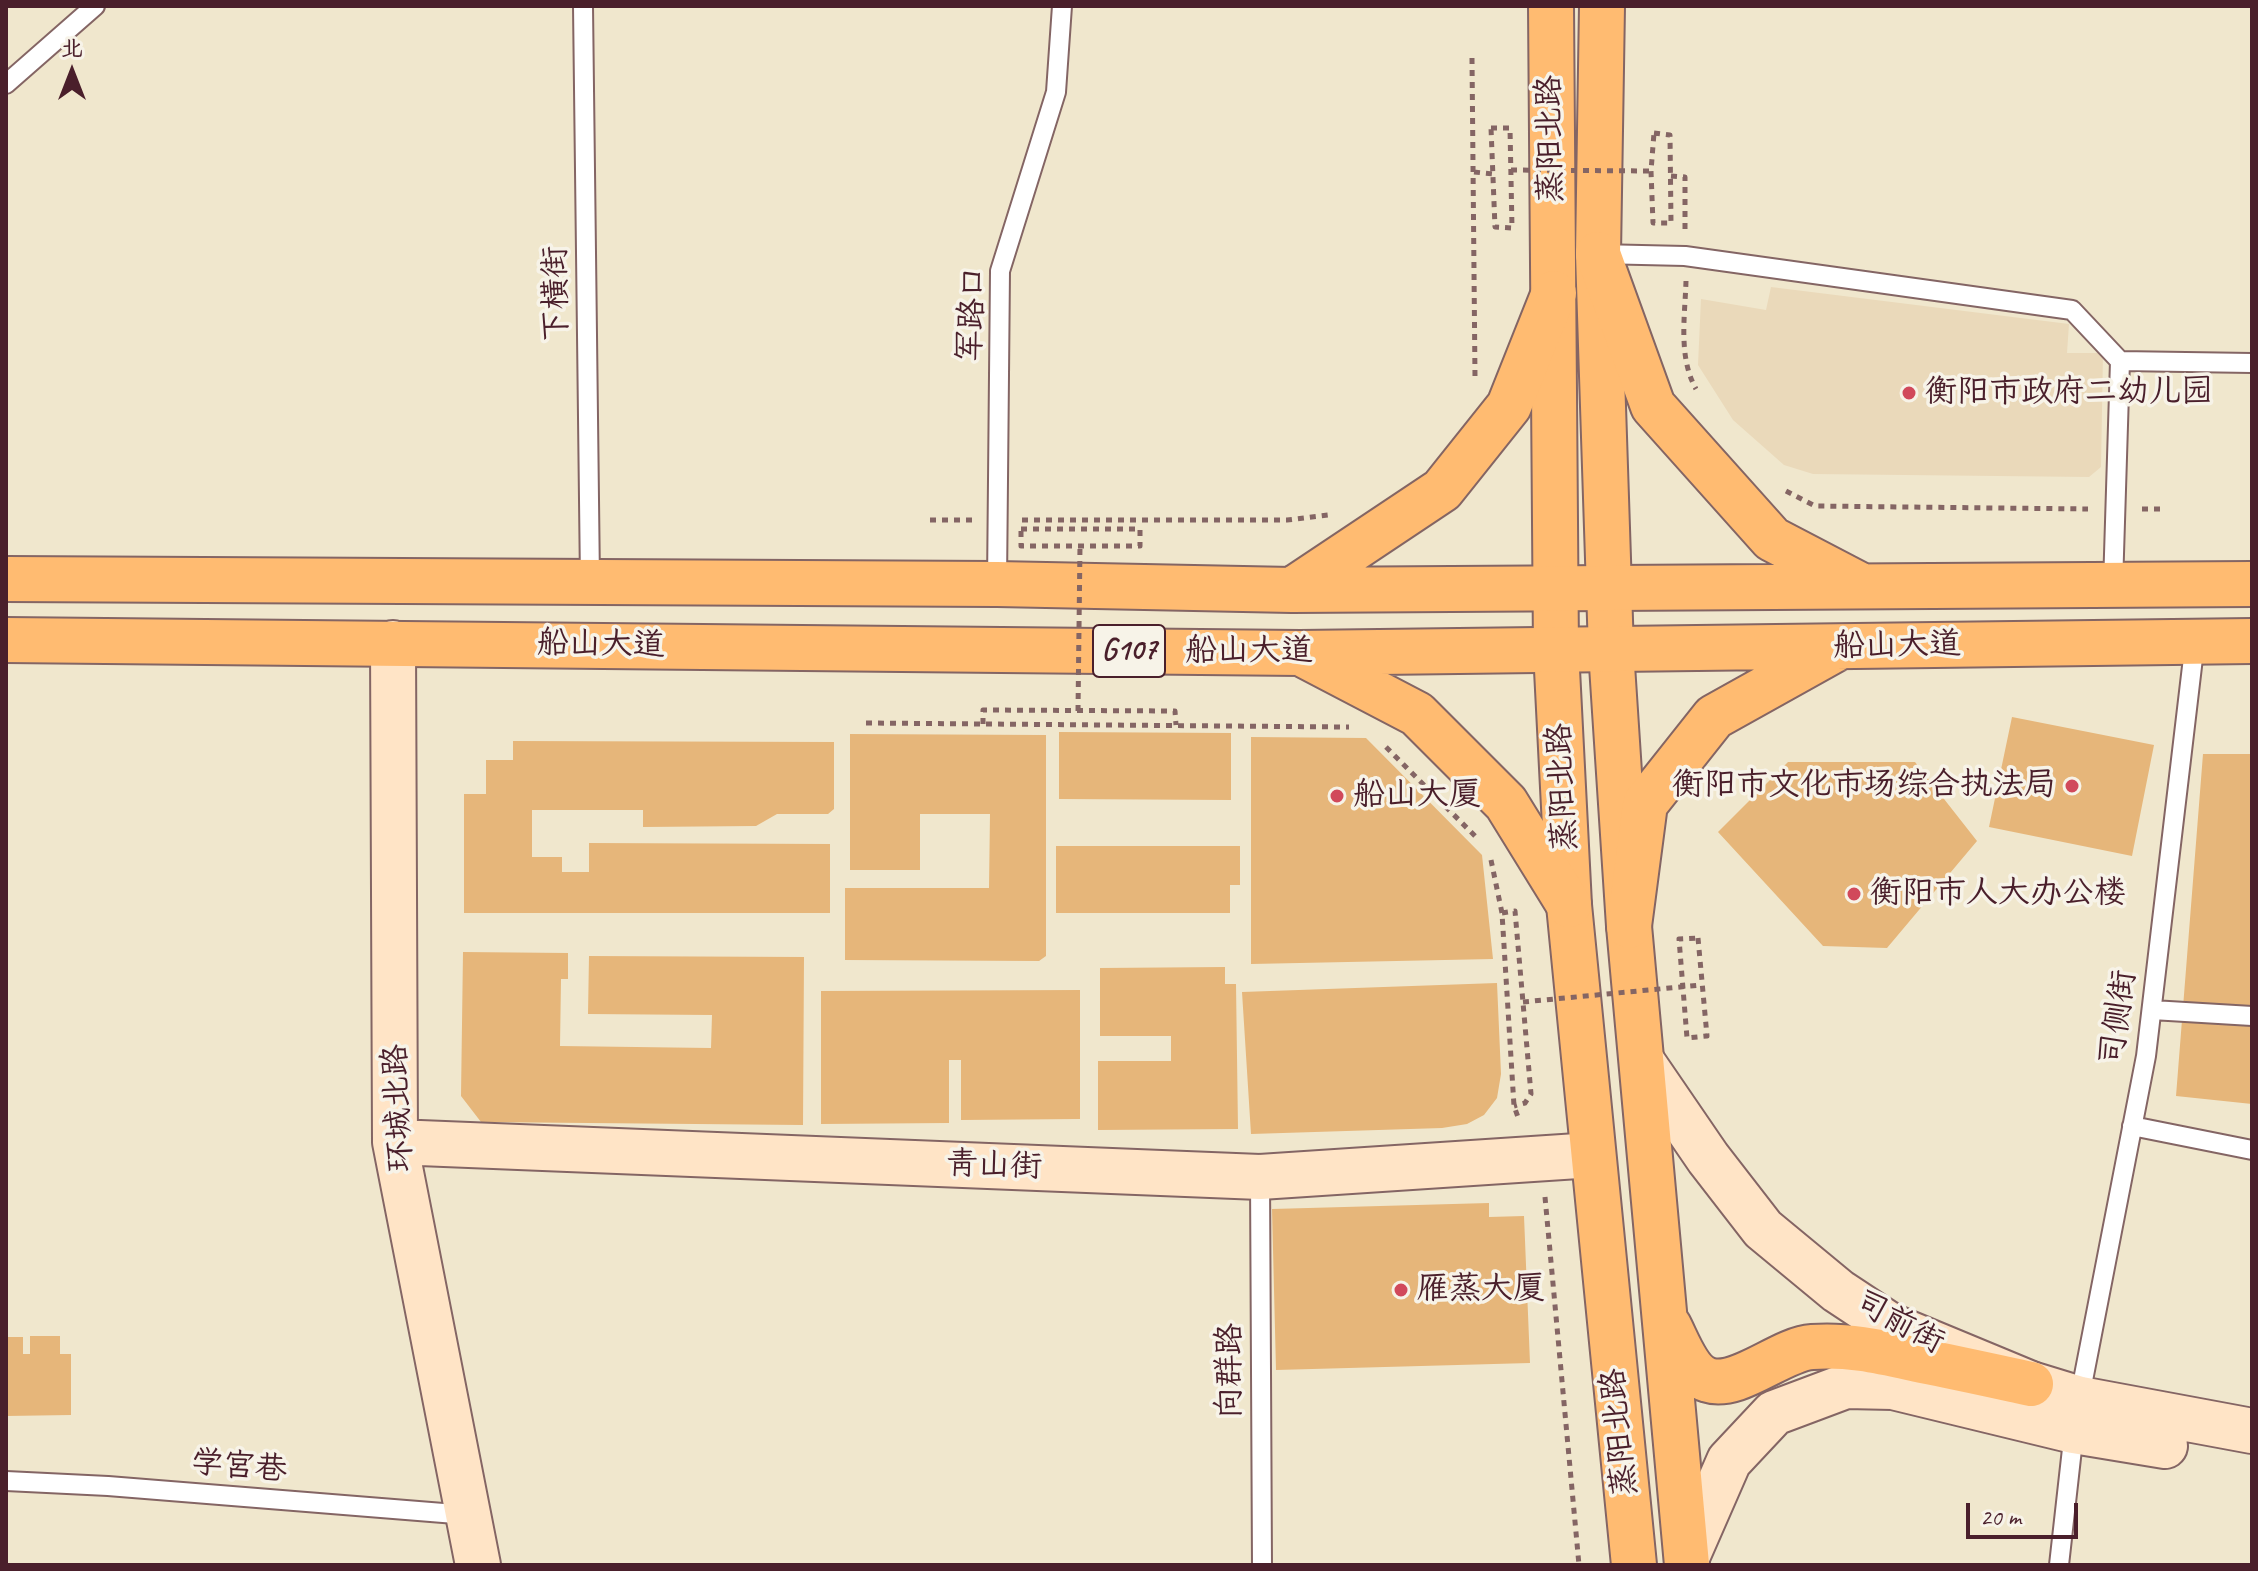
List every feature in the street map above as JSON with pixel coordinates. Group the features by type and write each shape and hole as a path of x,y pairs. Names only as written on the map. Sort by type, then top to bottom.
{"main road":[{"name":"蒸阳北路","path":"1551,6 1556,650 1569,905 1634,1565"},
{"name":"蒸阳北路","path":"1602,6 1598,254 1611,650 1629,926 1687,1561"},
{"path":"1598,254 1653,406 1772,539 1868,589"},
{"path":"1292,590 1442,490 1509,406 1554,293"},
{"name":"船山大道","path":"6,579 997,584 1292,590 1868,589 2252,584"},
{"name":"船山大道","path":"6,640 1300,653 2252,641"},
{"path":"1629,926 1645,804 1714,717 1841,646"},
{"path":"1300,653 1417,714 1506,803 1569,905"},
{"path":"1665,1318 1683,1355 1707,1380 1723,1381 1751,1372 1780,1356 1808,1347 1838,1346 1871,1349 2031,1384"}],"street":[{"name":"环城北路","path":"393,643 395,1142 478,1565"},
{"name":"司前街","path":"1643,1063 1708,1158 1763,1229 1838,1291 1891,1326 2031,1384 2077,1415 2252,1459"},
{"name":"青山街","path":"395,1142 1260,1177 1593,1155"},
{"name":"司前街","path":"1687,1561 1729,1461 1774,1413 1846,1386 1893,1387 2077,1415 2252,1431"}],"lane":[{"path":"6,84 95,6"},
{"name":"下横街","path":"583,6 590,581"},
{"name":"军路口","path":"997,584 1000,271 1056,92 1062,6"},
{"path":"1598,254 1685,256 2072,310 2120,361 2113,586"},
{"path":"2120,361 2252,363"},
{"name":"司侧街","path":"2059,1565 2077,1415 2146,1056 2195,641"},
{"path":"2152,1010 2252,1016"},
{"path":"2132,1126 2252,1150"},
{"name":"向群路","path":"1260,1177 1262,1565"},
{"name":"学宫巷","path":"6,1481 108,1486 468,1515"}],"path":[{"path":"1472,58 1475,387"},
{"path":"1491,128 1510,128 1511,170 1512,228 1495,227 1491,128"},
{"path":"1654,133 1670,135 1671,223 1653,223 1651,171 1654,133"},
{"path":"1511,170 1651,171"},
{"path":"1474,172 1493,174"},
{"path":"1671,176 1685,177 1684,349 1690,379 1697,390"},
{"path":"1778,487 1815,506 2161,509"},
{"path":"930,520 1287,520 1327,515 1342,509"},
{"path":"1083,520 1083,529"},
{"path":"1021,529 1083,529 1140,529 1140,546 1021,546 1021,529"},
{"path":"1078,711 1080,546"},
{"path":"983,724 983,710 1175,711 1176,725"},
{"path":"866,723 1351,727"},
{"path":"1378,738 1478,838"},
{"path":"1489,849 1502,913 1514,1106 1544,1192 1579,1565"},
{"path":"1502,913 1515,911 1531,1094 1525,1103 1514,1106"},
{"path":"1698,938 1701,985 1707,1036 1687,1038 1679,939 1698,938"},
{"path":"1523,1002 1701,985"}],"shaded area":[{"name":"衡阳市政府二幼儿园","path":"1771,287 2069,324 2067,353 2103,353 2101,467 2089,477 1813,474 1784,465 1733,420 1698,365 1701,299 1766,310"}],"building":[{"name":"衡阳市文化市场综合执法局","path":"2012,717 2154,745 2132,856 1989,827"},
{"path":"1059,732 1231,733 1231,800 1059,799"},
{"path":"850,734 1046,735 1046,956 1039,961 845,960 845,888 989,888 990,814 920,814 920,870 850,870"},
{"name":"船山大厦","path":"1251,737 1366,738 1482,855 1493,959 1251,964"},
{"path":"513,741 834,742 834,809 828,814 777,814 756,826 643,827 643,810 532,810 532,857 562,857 562,872 589,872 589,843 830,844 830,913 464,913 464,794 486,794 486,760 513,760"},
{"path":"2203,754 2252,754 2252,1104 2176,1096"},
{"name":"衡阳市人大办公楼","path":"1788,762 1915,762 1977,841 1887,948 1823,946 1718,832"},
{"path":"1056,846 1240,846 1240,885 1230,885 1230,913 1056,913"},
{"path":"463,952 568,953 568,979 561,979 560,1046 711,1048 712,1015 588,1014 589,956 804,957 803,1125 481,1122 461,1096"},
{"path":"1225,967 1225,984 1236,984 1238,1129 1098,1130 1098,1061 1171,1061 1171,1036 1100,1036 1100,968"},
{"path":"1497,983 1501,1074 1497,1098 1484,1115 1467,1124 1442,1128 1251,1134 1242,992"},
{"path":"1080,990 1080,1119 961,1120 961,1060 949,1060 949,1123 821,1124 821,991"},
{"name":"雁蒸大厦","path":"1489,1203 1489,1217 1524,1216 1530,1363 1276,1370 1272,1209"},
{"path":"30,1336 60,1336 60,1354 71,1354 71,1415 6,1416 6,1337 23,1337 23,1354 30,1354"}],"place":[{"name":"衡阳市政府二幼儿园","path":"1909,393"},
{"name":"衡阳市文化市场综合执法局","path":"2072,786"},
{"name":"船山大厦","path":"1337,796"},
{"name":"衡阳市人大办公楼","path":"1854,894"},
{"name":"雁蒸大厦","path":"1401,1290"}]}
